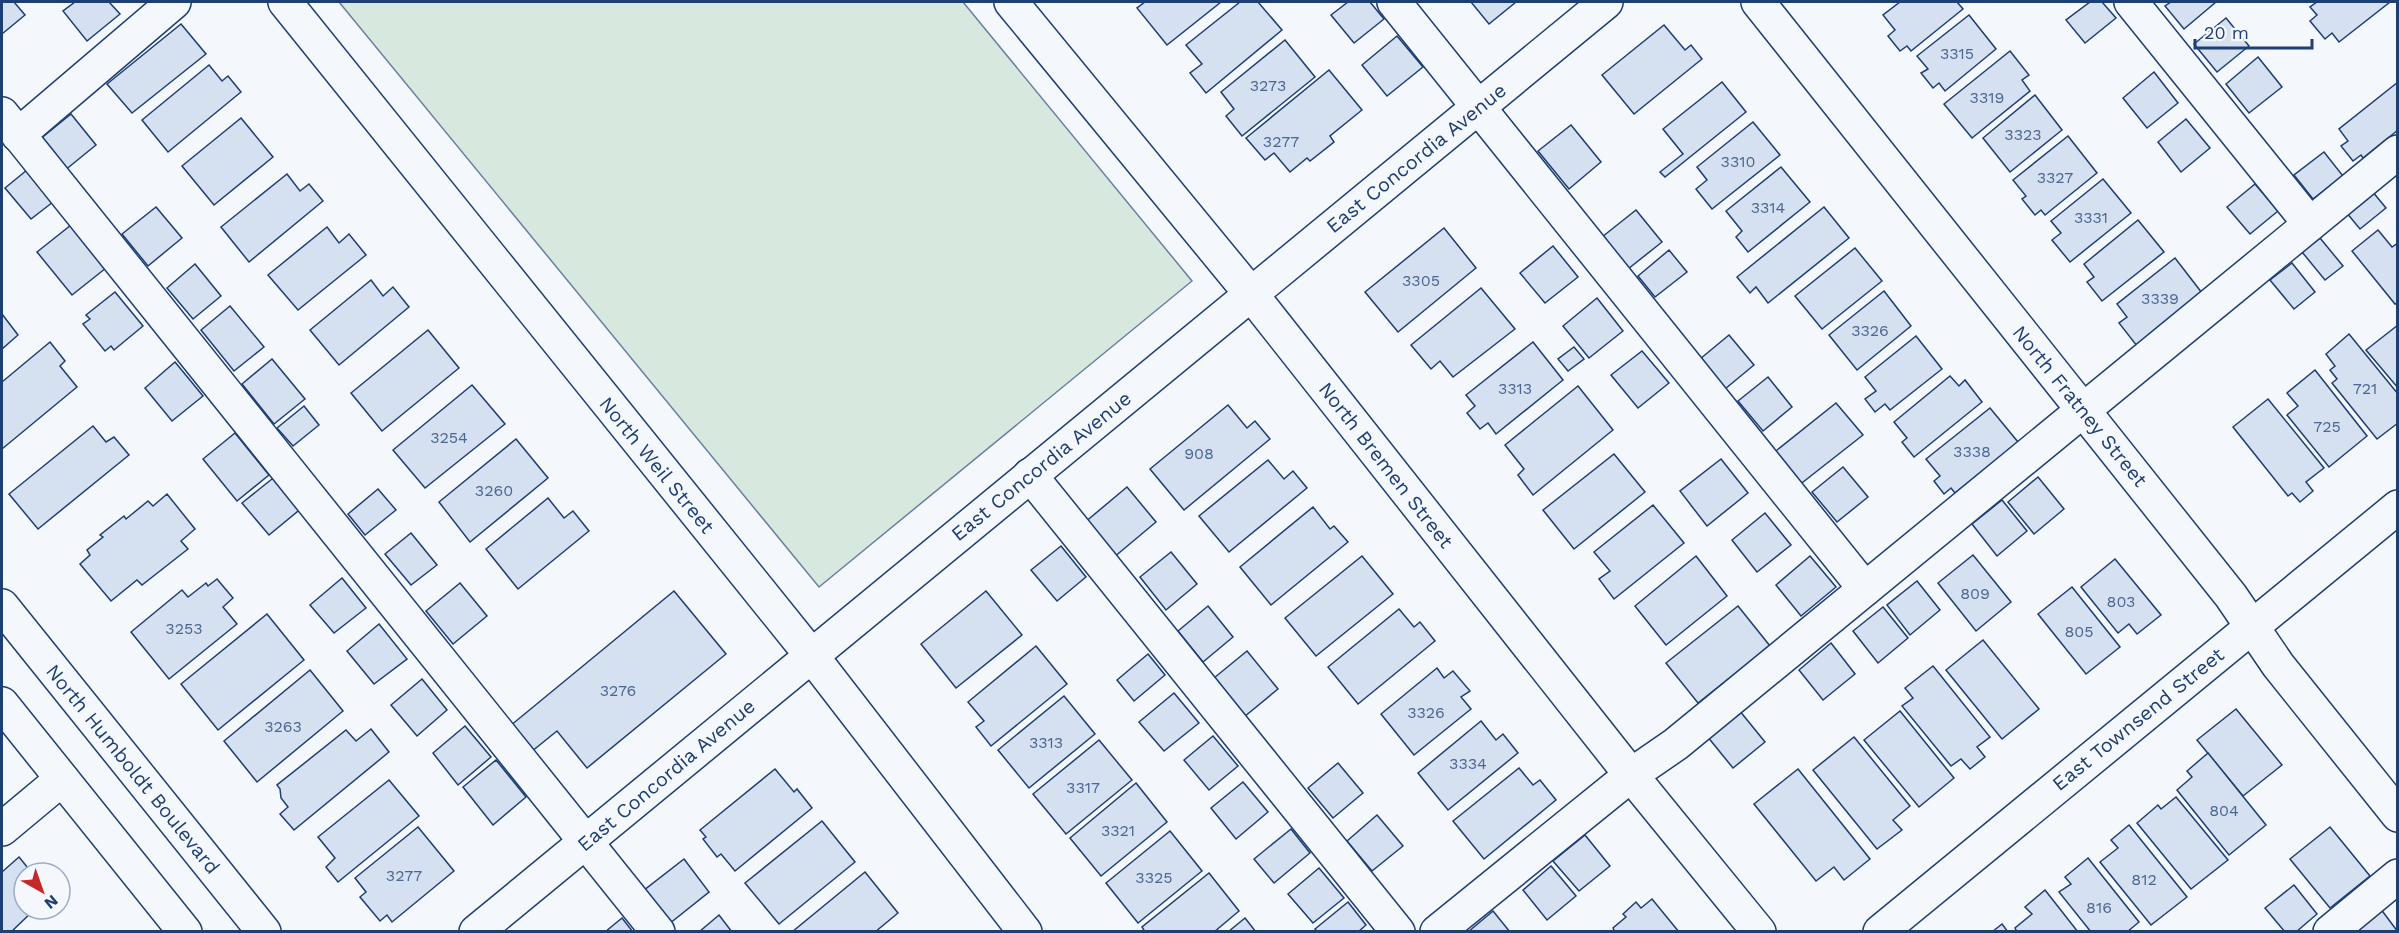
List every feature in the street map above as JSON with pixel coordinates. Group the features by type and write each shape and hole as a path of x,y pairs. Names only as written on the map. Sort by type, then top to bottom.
{"street":[{"path":"174,2 10,124 658,932"},
{"name":"North Weil Street","path":"285,2 812,655 1025,932"},
{"name":"North Bremen Street","path":"1011,2 1251,294 1631,775 1759,932"},
{"path":"1394,2 1865,589"},
{"name":"East Concordia Avenue","path":"476,932 1606,2"},
{"name":"North Fratney Street","path":"1758,2 2231,596 2278,665 2397,815"},
{"path":"2131,2 2310,224"},
{"path":"1437,932 1631,775 1676,744 2397,152"},
{"path":"1030,475 1398,932"},
{"name":"East Townsend Street","path":"1880,932 2397,507"},
{"name":"North Humboldt Boulevard","path":"2,606 264,932"},
{"path":"2,704 184,932"},
{"path":"2,829 62,779"},
{"path":"2330,932 2397,876"}],"shaded area":[{"path":"339,2 963,2 1192,281 819,587"}],"building":[{"path":"2,2 14,2 25,15 2,34"},
{"path":"75,2 109,2 120,14 87,41 63,11"},
{"path":"1145,2 1221,2 1167,45 1137,8"},
{"path":"1240,2 1258,2 1282,30 1206,93 1190,73 1202,64 1186,45"},
{"path":"1348,2 1370,2 1384,19 1354,43 1331,15"},
{"path":"1471,2 1516,2 1489,24"},
{"path":"1900,2 1957,2 1963,9 1911,51 1907,46 1900,51 1888,36 1895,30 1883,15"},
{"path":"2090,2 2102,2 2116,18 2085,43 2066,20"},
{"path":"2171,2 2216,2 2184,29 2165,6"},
{"path":"2317,2 2390,2 2339,42 2332,33 2325,39 2310,21 2317,15 2310,7"},
{"path":"1969,15 1996,49 1945,91 1939,83 1933,88 1921,73 1928,69 1917,56"},
{"path":"2226,18 2249,46 2217,72 2194,44"},
{"path":"181,24 206,54 132,113 107,84"},
{"path":"1664,25 1685,50 1691,45 1702,59 1634,114 1602,75"},
{"path":"1397,36 1423,67 1387,96 1362,65"},
{"path":"1285,40 1315,77 1242,136 1226,116 1234,109 1221,92"},
{"path":"2010,51 2029,75 2022,80 2030,91 1972,138 1944,104"},
{"path":"2258,57 2282,87 2249,113 2226,84"},
{"path":"209,65 222,81 228,76 241,92 168,152 142,120"},
{"path":"1329,70 1362,110 1330,136 1334,142 1310,161 1307,158 1290,172 1274,153 1265,160 1246,138"},
{"path":"2154,72 2178,103 2147,128 2123,98"},
{"path":"1722,82 1746,112 1665,177 1660,172 1683,154 1663,129"},
{"path":"2398,82 2398,130 2363,158 2361,155 2353,161 2341,146 2348,141 2339,129"},
{"path":"2035,95 2062,130 2010,172 1983,138"},
{"path":"71,114 96,145 64,171 39,140"},
{"path":"241,118 273,157 214,205 182,166"},
{"path":"2186,119 2210,148 2181,172 2158,142"},
{"path":"1753,122 1780,155 1712,209 1696,189 1707,180 1697,167"},
{"path":"1571,125 1601,162 1569,189 1538,151"},
{"path":"2068,136 2097,173 2045,215 2041,210 2035,215 2022,199 2026,196 2013,180"},
{"path":"2324,152 2343,176 2313,199 2294,175"},
{"path":"1781,167 1810,202 1748,252 1736,237 1742,231 1726,211"},
{"path":"27,170 53,202 31,219 5,188"},
{"path":"287,174 300,191 309,184 323,201 249,262 221,227"},
{"path":"2103,179 2131,213 2070,262 2052,240 2061,233 2051,221"},
{"path":"2255,184 2278,211 2250,234 2227,207"},
{"path":"2372,191 2386,208 2360,229 2346,212"},
{"path":"156,207 182,238 148,266 122,234"},
{"path":"1824,207 1849,238 1768,303 1756,287 1750,293 1737,277"},
{"path":"1636,210 1662,242 1628,269 1602,237"},
{"path":"2138,220 2164,252 2102,301 2087,282 2094,277 2084,264"},
{"path":"71,225 106,268 72,295 37,252"},
{"path":"327,227 339,243 349,234 366,255 298,310 268,275"},
{"path":"1444,228 1476,268 1398,332 1365,292"},
{"path":"2378,230 2392,247 2398,243 2398,303 2395,304 2352,251"},
{"path":"2320,238 2343,266 2325,280 2302,252"},
{"path":"1553,246 1578,277 1545,303 1520,273"},
{"path":"1855,248 1882,281 1822,329 1795,296"},
{"path":"1669,250 1687,272 1655,297 1638,276"},
{"path":"2175,258 2202,293 2137,346 2119,323 2127,317 2117,304"},
{"path":"2292,263 2315,292 2294,309 2270,280"},
{"path":"195,264 221,296 193,319 167,288"},
{"path":"371,280 383,296 393,287 409,307 339,365 310,330"},
{"path":"1481,288 1515,329 1453,377 1440,361 1431,369 1411,345"},
{"path":"1884,291 1911,326 1857,370 1829,335"},
{"path":"115,292 143,326 114,350 111,346 105,351 83,324 90,319 86,315"},
{"path":"1597,298 1623,331 1589,358 1563,326"},
{"path":"230,306 264,347 234,371 201,330"},
{"path":"2,314 18,335 2,349"},
{"path":"2398,325 2398,388 2366,350"},
{"path":"428,330 459,368 382,431 351,393"},
{"path":"2349,334 2398,394 2398,423 2377,439 2332,383 2337,379 2330,370 2335,366 2326,354"},
{"path":"1729,335 1754,365 1725,389 1700,359"},
{"path":"1916,336 1942,369 1890,410 1885,404 1875,412 1865,399 1876,391 1865,377"},
{"path":"50,342 65,361 60,366 77,387 2,449 2,382"},
{"path":"1533,342 1563,380 1496,434 1488,423 1480,429 1467,413 1475,406 1466,395"},
{"path":"1574,347 1584,359 1568,371 1558,359"},
{"path":"1642,351 1669,383 1638,408 1611,375"},
{"path":"272,359 305,399 274,424 242,384"},
{"path":"175,362 203,396 172,421 145,388"},
{"path":"2315,370 2367,436 2329,467 2287,415 2298,406 2287,393"},
{"path":"1950,376 1959,386 1965,380 1982,402 1914,457 1902,442 1907,438 1894,422"},
{"path":"1768,377 1792,407 1763,431 1738,401"},
{"path":"472,385 505,424 425,488 393,450"},
{"path":"1578,386 1613,430 1533,495 1518,475 1524,469 1505,445"},
{"path":"2268,399 2324,468 2306,482 2313,491 2300,502 2292,493 2288,496 2233,427"},
{"path":"1836,403 1863,435 1798,486 1772,454"},
{"path":"1228,405 1247,428 1255,421 1270,439 1184,510 1150,469"},
{"path":"304,406 319,425 293,446 277,428"},
{"path":"1990,408 2018,442 1955,493 1951,488 1944,494 1934,481 1940,476 1926,459"},
{"path":"93,426 106,442 114,437 129,455 38,529 9,494"},
{"path":"235,433 269,475 237,501 203,459"},
{"path":"516,439 548,478 470,542 439,502"},
{"path":"1614,454 1645,492 1574,549 1543,510"},
{"path":"1721,459 1748,493 1707,526 1680,491"},
{"path":"1268,460 1284,479 1293,471 1307,488 1229,552 1199,516"},
{"path":"1843,467 1868,497 1837,522 1812,492"},
{"path":"277,475 303,507 269,535 242,503"},
{"path":"2038,477 2064,509 2034,534 2008,502"},
{"path":"1127,487 1156,522 1113,558 1084,523"},
{"path":"378,489 396,510 365,535 348,514"},
{"path":"167,494 195,529 181,541 188,549 142,585 137,580 111,601 80,564 90,555 87,550 103,537 100,535 124,516 126,519 148,501 153,506"},
{"path":"548,498 564,518 573,511 589,531 518,589 486,549"},
{"path":"2002,500 2027,531 1997,556 1972,524"},
{"path":"1653,505 1684,543 1614,599 1599,579 1610,571 1594,552"},
{"path":"1313,507 1330,529 1334,526 1348,542 1271,605 1240,567"},
{"path":"1765,513 1791,545 1757,572 1732,540"},
{"path":"411,533 437,565 411,585 385,554"},
{"path":"1061,546 1086,577 1057,601 1031,570"},
{"path":"1171,552 1197,584 1166,610 1140,577"},
{"path":"1973,555 2011,602 1976,631 1938,583"},
{"path":"1362,556 1393,594 1316,656 1285,618"},
{"path":"1696,556 1727,596 1666,645 1635,606"},
{"path":"1810,556 1836,587 1801,616 1776,585"},
{"path":"2115,559 2161,615 2137,634 2129,624 2118,633 2081,587"},
{"path":"342,578 366,608 334,633 310,605"},
{"path":"217,579 233,598 223,607 237,624 169,679 131,632 182,590 188,597 206,583 208,586"},
{"path":"1917,581 1940,610 1910,635 1887,605"},
{"path":"460,583 487,616 453,644 426,611"},
{"path":"2072,587 2120,647 2086,674 2038,614"},
{"path":"674,591 726,654 587,768 557,731 531,752 510,726"},
{"path":"986,591 1022,635 956,688 921,644"},
{"path":"1208,606 1233,637 1203,662 1178,631"},
{"path":"1738,606 1770,646 1698,703 1666,663"},
{"path":"1883,607 1908,638 1878,663 1853,631"},
{"path":"1399,609 1414,627 1420,622 1435,641 1358,704 1328,667"},
{"path":"267,614 304,660 218,730 181,684"},
{"path":"379,624 407,659 374,684 347,651"},
{"path":"1983,640 2039,709 2002,739 1946,670"},
{"path":"1831,643 1855,674 1823,700 1799,670"},
{"path":"1036,646 1067,684 991,746 976,727 984,721 968,702"},
{"path":"1247,651 1278,689 1244,717 1214,678"},
{"path":"1148,654 1165,675 1134,701 1117,680"},
{"path":"1933,666 1990,737 1977,747 1985,757 1970,769 1961,759 1951,766 1902,706 1913,698 1905,688"},
{"path":"1437,668 1444,678 1453,671 1470,691 1461,697 1471,709 1414,755 1381,714"},
{"path":"310,670 343,711 257,782 224,741"},
{"path":"422,679 447,710 417,736 391,705"},
{"path":"1174,693 1199,723 1164,751 1139,722"},
{"path":"1064,696 1095,734 1029,788 998,750"},
{"path":"2236,709 2282,765 2243,796 2197,740"},
{"path":"1739,710 1765,742 1733,768 1707,736"},
{"path":"1900,711 1954,778 1919,807 1864,740"},
{"path":"1481,721 1496,740 1503,734 1518,753 1448,810 1418,773"},
{"path":"465,726 491,757 458,785 433,753"},
{"path":"371,729 389,752 294,830 280,814 288,807 281,798 277,785 346,730 356,741"},
{"path":"1213,736 1238,766 1209,790 1184,760"},
{"path":"1854,737 1910,806 1893,820 1902,830 1877,849 1813,770"},
{"path":"1099,740 1132,780 1066,834 1033,794"},
{"path":"2208,753 2266,825 2229,855 2177,790 2192,777 2187,771"},
{"path":"496,760 526,797 493,825 463,787"},
{"path":"1338,763 1363,793 1333,818 1308,788"},
{"path":"1519,768 1533,785 1540,780 1556,800 1484,859 1453,821"},
{"path":"775,769 794,792 797,789 812,808 735,871 721,854 717,857 703,839 706,837 700,830"},
{"path":"1798,769 1870,859 1844,880 1834,867 1816,881 1754,804"},
{"path":"389,780 419,816 338,882 326,867 335,858 318,837"},
{"path":"1243,782 1268,812 1236,839 1211,808"},
{"path":"1136,783 1167,822 1101,876 1070,838"},
{"path":"2176,797 2228,860 2191,889 2137,823 2158,805 2161,809"},
{"path":"1377,815 1403,846 1372,871 1347,841"},
{"path":"822,821 855,862 779,924 745,883"},
{"path":"2129,825 2187,897 2151,925 2100,862 2118,848 2111,840"},
{"path":"418,827 454,871 392,922 387,915 380,921 360,897 366,892 355,878"},
{"path":"2330,827 2370,876 2330,908 2290,859"},
{"path":"1291,829 1310,853 1274,883 1254,859"},
{"path":"1170,831 1202,871 1138,923 1106,883"},
{"path":"1585,835 1610,866 1579,891 1553,861"},
{"path":"2088,858 2139,922 2127,932 2091,932 2059,892 2071,884 2065,877"},
{"path":"684,859 709,892 669,924 643,891"},
{"path":"12,863 12,921 22,921 11,932 2,932 2,872"},
{"path":"1551,866 1576,896 1547,920 1523,890"},
{"path":"1319,868 1344,898 1313,923 1288,894"},
{"path":"865,872 898,913 875,932 792,932"},
{"path":"1209,873 1239,911 1214,932 1145,932 1142,927"},
{"path":"2294,885 2317,914 2296,932 2285,932 2265,908"},
{"path":"2045,890 2078,932 2017,932 2015,928 2032,914 2025,907"},
{"path":"1652,899 1679,932 1615,932 1613,928 1626,917 1623,914 1636,902 1641,908"},
{"path":"1348,902 1366,925 1358,932 1318,932 1315,929"},
{"path":"2380,908 2398,932 2352,932"},
{"path":"1493,911 1510,932 1468,932"},
{"path":"719,915 732,932 699,932"},
{"path":"622,918 633,932 605,932"},
{"path":"1245,918 1256,932 1228,932"},
{"path":"2002,924 2008,932 1992,932"}]}
